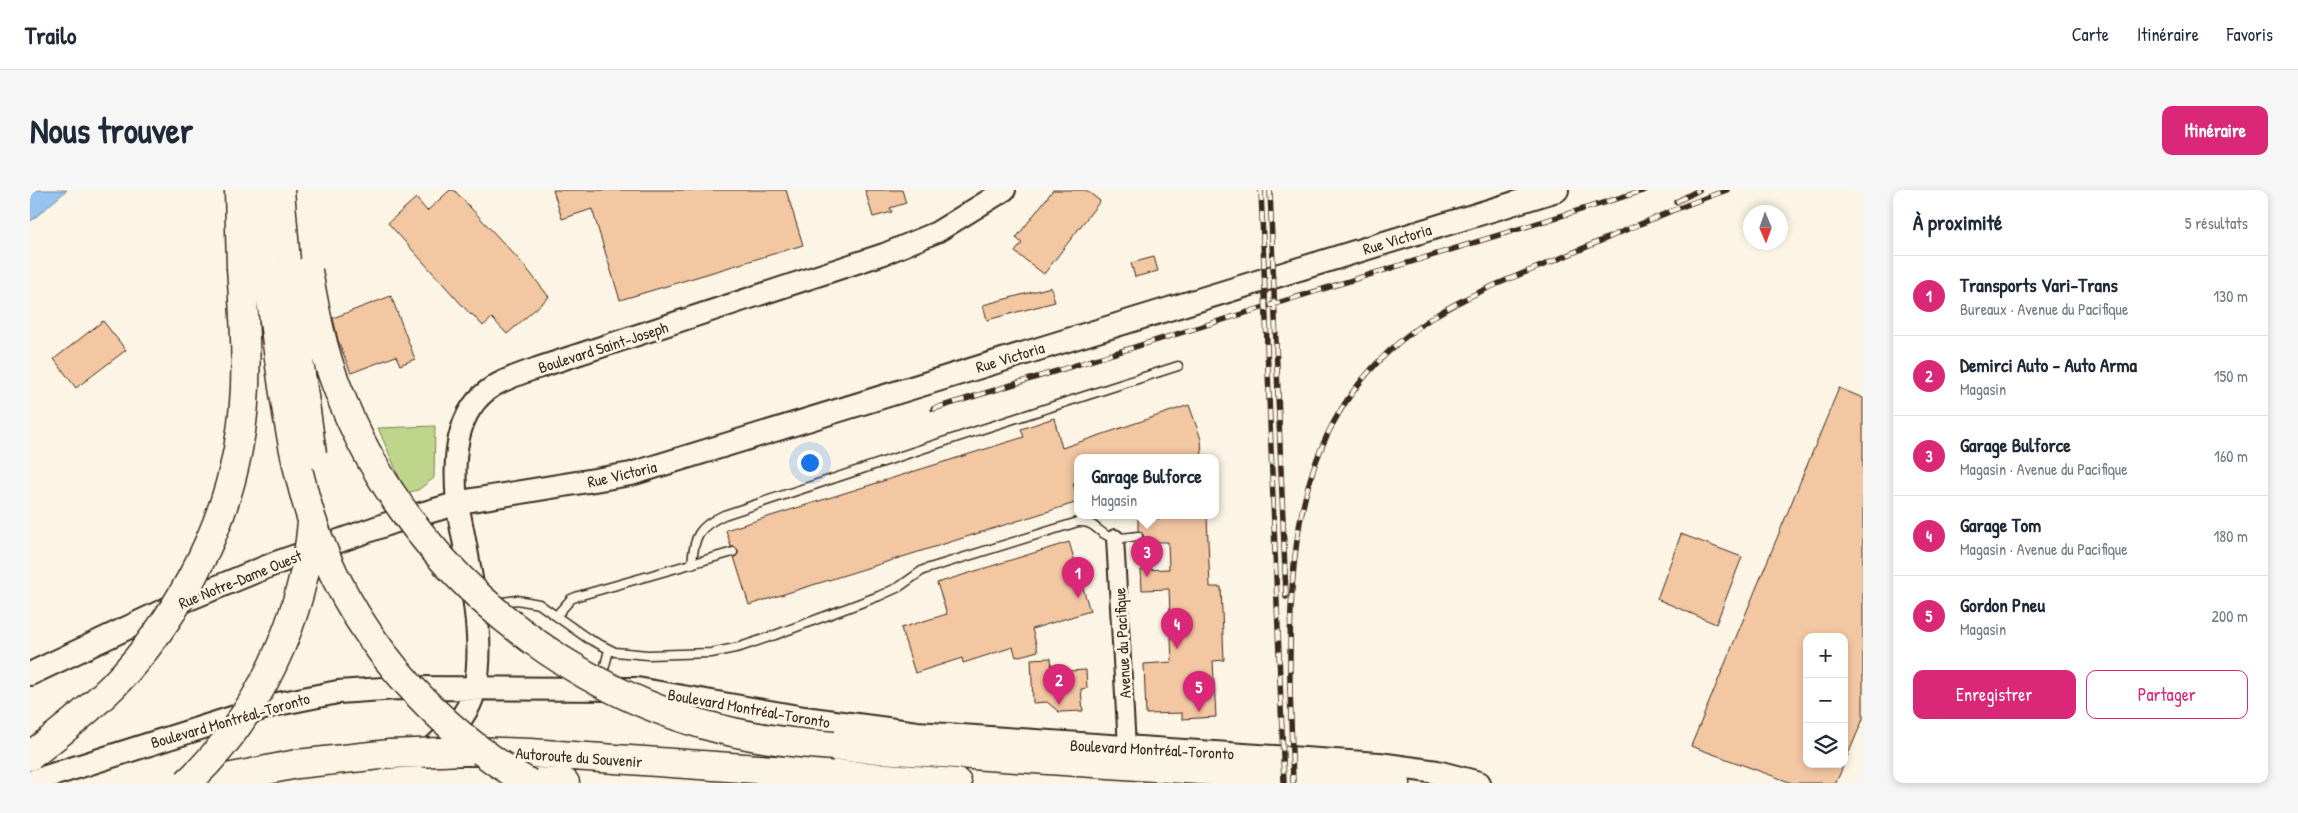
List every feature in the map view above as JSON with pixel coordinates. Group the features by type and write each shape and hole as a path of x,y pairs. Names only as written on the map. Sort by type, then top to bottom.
{"highway":[{"path":"30,756 89,708 139,656 168,616 193,575 220,513 238,450 244,398 246,338 238,190"},
{"path":"254,190 294,452 311,516 337,581 375,643 418,695 472,744 529,783"},
{"path":"187,783 230,734 254,699 270,669 294,608 309,549 314,507 313,463 287,274 280,190"},
{"path":"290,190 321,339 343,404 362,444 387,487 412,523 450,568 502,618 573,667 636,700 685,719 743,734 834,746 1242,772 1324,781 1396,783"},
{"name":"Autoroute du Souvenir","path":"202,783 297,764 390,754 464,751 562,755 957,783"},
{"name":"Autoroute du Souvenir","path":"389,783 496,780 565,783"}],"main road":[{"name":"Rue Victoria","path":"457,503 640,472 1557,190"},
{"name":"Boulevard Saint-Joseph","path":"389,783 456,724 467,710 475,688 479,654 475,606 457,503"},
{"name":"Rue Notre-Dame Ouest","path":"30,674 186,600 276,563 354,535 457,503"},
{"name":"Boulevard Montréal-Toronto","path":"30,782 116,753 294,699 383,688 599,688 649,690 758,711 892,730 1401,766 1479,783"}],"street":[{"name":"Boulevard Saint-Joseph","path":"457,503 457,444 463,424 474,404 495,385 537,368 892,251 937,232 1005,190"},
{"name":"Avenue du Pacifique","path":"1116,538 1126,747"}],"lane":[{"path":"692,564 693,546 696,537 706,524 724,515 1178,366"},
{"path":"475,606 510,601 532,602 609,650 648,655 699,654 724,651 775,635 884,594 899,587 923,570 1078,522 1092,523 1106,535 1116,538 1138,536"},
{"path":"556,616 571,599 733,552"},
{"path":"599,688 609,650"}],"green space":[{"path":"435,426 434,478 418,490 406,493 378,428"}],"water":[{"path":"30,190 67,190 30,222"}],"building":[{"path":"450,190 454,190 524,265 549,297 507,334 492,318 483,326 471,315 388,223 416,198 427,211"},
{"path":"553,190 786,190 803,245 620,300 592,209 562,219"},
{"path":"865,190 902,190 906,203 890,208 892,212 873,217"},
{"path":"1053,190 1086,190 1100,201 1044,274 1015,252 1022,243 1016,238"},
{"path":"1154,257 1158,271 1135,277 1131,263"},
{"path":"1051,287 1055,302 987,320 983,305"},
{"path":"391,296 415,359 400,365 396,356 351,373 338,340 333,318"},
{"path":"103,321 126,350 76,388 54,359"},
{"path":"1839,388 1863,398 1863,719 1848,755 1848,633 1803,633 1803,768 1842,768 1836,783 1792,783 1691,746"},
{"path":"1189,405 1201,439 1202,454 1074,454 1074,503 749,605 734,557 738,554 738,550 735,547 731,547 726,530 1024,437 1021,429 1054,418 1062,448"},
{"path":"1138,519 1207,519 1210,587 1221,587 1224,660 1213,661 1216,717 1182,719 1182,713 1146,714 1144,664 1172,662 1169,589 1142,590 1141,570 1169,569 1168,542 1139,542 1144,536 1138,530"},
{"path":"1681,534 1742,557 1716,624 1657,599"},
{"path":"1069,542 1090,611 1032,629 1038,651 1016,657 1013,647 963,663 962,658 915,673 901,628 947,614 937,583"},
{"path":"1051,658 1052,672 1086,670 1087,688 1081,689 1083,711 1059,712 1047,702 1033,703 1031,659"}],"railway":[{"path":"1261,190 1284,783"},
{"path":"1270,190 1286,597"},
{"path":"933,409 1645,190"},
{"path":"1676,202 1699,190"},
{"path":"1290,693 1292,584 1298,533 1309,483 1326,437 1352,393 1387,353 1447,308 1509,279 1727,190"},
{"path":"1290,687 1293,783"}],"place":[{"name":"Garage Bulforce","path":"1147,577"},
{"name":"Transports Vari-Trans","path":"1078,598"},
{"name":"Garage Tom","path":"1177,649"},
{"name":"Demirci Auto - Auto Arma","path":"1059,705"},
{"name":"Gordon Pneu","path":"1199,712"}]}
